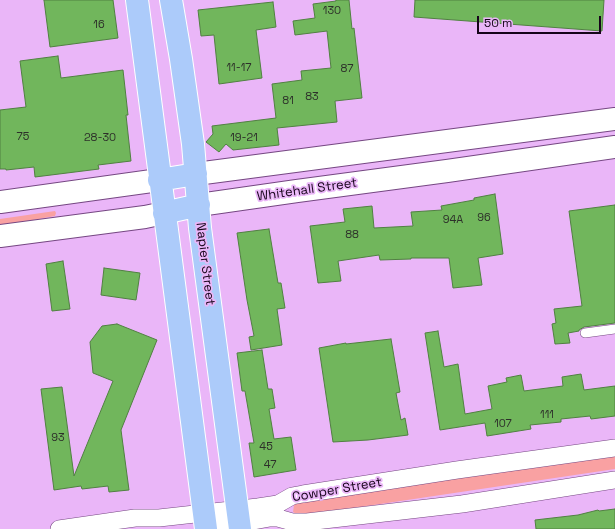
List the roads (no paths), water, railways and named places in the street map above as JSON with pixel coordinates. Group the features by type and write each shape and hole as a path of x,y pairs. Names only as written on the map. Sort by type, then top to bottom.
{"main road":[{"path":"137,0 159,180 205,524"},
{"name":"Napier Street","path":"171,0 181,59 196,174 201,236 239,521"},
{"path":"0,202 196,174 615,119"},
{"name":"Whitehall Street","path":"0,236 145,217 199,205 297,190 447,171 615,147"},
{"path":"65,193 70,227"}],"street":[{"name":"Cowper Street","path":"239,521 278,504 292,496 457,470 615,448"},
{"name":"Cowper Street","path":"59,529 93,527 135,518 159,518 205,524 274,518 299,522 322,520 462,504 615,480"}],"lane":[{"path":"585,333 615,329"}]}
